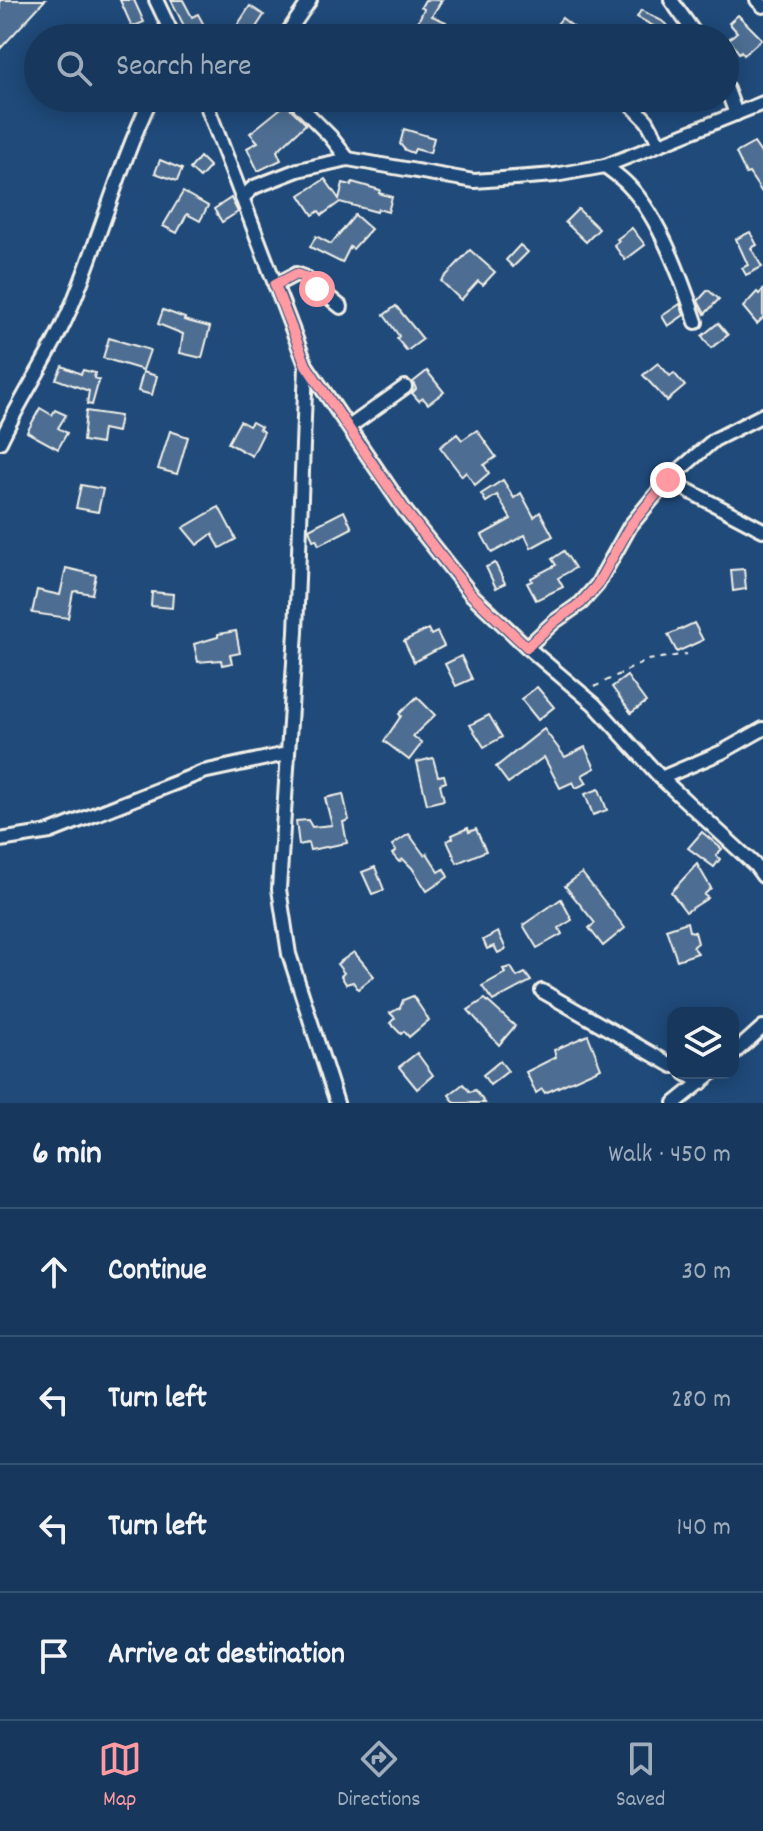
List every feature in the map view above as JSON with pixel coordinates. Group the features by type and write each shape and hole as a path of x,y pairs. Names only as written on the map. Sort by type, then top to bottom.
{"street":[{"path":"156,0 167,24"},
{"path":"294,24 310,0"},
{"path":"671,0 688,24"},
{"path":"757,0 763,6"},
{"path":"242,198 254,187 298,170 348,159 474,181 555,175 605,166 763,103"},
{"path":"0,442 18,403 55,342 74,300 128,147 144,112"},
{"path":"209,112 306,365 406,512 461,582 527,647 582,693 661,778 763,876"},
{"path":"306,112 348,159"},
{"path":"638,112 659,143"},
{"path":"605,166 630,186 659,230 685,287 696,322"},
{"path":"275,285 296,274 341,307"},
{"path":"306,365 296,632 279,889 289,954 337,1103"},
{"path":"349,427 405,387"},
{"path":"527,647 581,603 597,585 630,526 668,480 714,440 763,415"},
{"path":"668,480 763,530"},
{"path":"661,778 722,752 763,729"},
{"path":"0,840 50,832 203,772 286,754"},
{"path":"542,991 667,1063"},
{"path":"739,1049 763,1027"},
{"path":"695,1079 701,1083"},
{"path":"675,1103 705,1079"}],"path":[{"path":"582,693 648,660 687,654"}],"building":[{"path":"0,0 45,0 0,49"},
{"path":"120,0 134,0 144,22 131,24"},
{"path":"171,0 183,0 192,17 198,14 203,24 183,24"},
{"path":"425,0 442,0 432,16 445,24 417,24 424,9 421,7"},
{"path":"250,6 264,15 258,24 238,24"},
{"path":"641,10 665,24 650,24 637,17"},
{"path":"738,15 762,39 744,55 741,51 739,53 739,24 729,23"},
{"path":"276,112 294,112 306,124 277,151 281,160 258,171 247,148 258,142 250,133"},
{"path":"404,129 434,138 430,153 405,150 400,144"},
{"path":"754,143 763,156 763,194 749,173 746,174 736,153"},
{"path":"200,157 210,167 200,178 190,169"},
{"path":"160,160 182,169 177,181 155,173"},
{"path":"325,179 339,199 343,183 351,185 352,182 380,190 379,193 392,197 388,212 340,202 322,215 319,211 313,215 300,195"},
{"path":"183,192 208,206 200,221 187,214 177,233 163,226"},
{"path":"231,198 238,212 222,222 214,209"},
{"path":"578,209 599,229 586,242 565,222"},
{"path":"355,215 371,229 353,249 350,247 342,263 310,247 316,236 331,244"},
{"path":"632,228 645,245 625,260 614,245"},
{"path":"750,232 757,245 751,248 762,267 746,275 742,268 748,265 736,239"},
{"path":"520,245 528,252 513,267 506,260"},
{"path":"470,250 495,272 483,285 478,281 461,300 441,281"},
{"path":"708,290 719,299 705,314 698,301"},
{"path":"763,290 763,318 757,324 743,307"},
{"path":"680,304 684,315 668,326 662,316"},
{"path":"396,306 423,339 407,351 384,315"},
{"path":"163,310 210,327 202,358 180,353 183,334 158,324"},
{"path":"718,323 728,335 711,348 702,336"},
{"path":"109,338 150,350 143,370 103,358"},
{"path":"658,363 670,376 674,373 685,386 667,401 643,375"},
{"path":"62,366 81,374 83,370 95,373 94,378 99,380 92,405 87,404 89,391 56,379"},
{"path":"427,371 444,392 428,404 423,398 419,401 412,393 416,389 413,382"},
{"path":"143,372 157,376 152,395 138,391"},
{"path":"40,408 52,415 55,410 66,415 58,428 67,433 58,449 27,432"},
{"path":"86,411 120,416 117,432 103,429 101,444 83,441"},
{"path":"240,421 249,426 252,422 264,432 252,456 228,443"},
{"path":"477,430 496,457 484,465 489,473 475,485 466,472 462,476 440,447 457,434 462,440"},
{"path":"170,431 188,437 177,474 158,469"},
{"path":"503,480 514,498 521,493 534,517 540,512 553,536 531,548 525,535 492,553 482,535 511,519 497,495 486,502 481,494"},
{"path":"81,485 103,489 98,512 76,508"},
{"path":"219,507 236,539 220,548 212,534 197,545 183,528"},
{"path":"344,511 352,528 319,545 316,539 313,540 309,529"},
{"path":"564,551 575,568 558,578 563,587 536,600 527,583 556,565 552,559"},
{"path":"495,563 505,583 496,588 486,567"},
{"path":"66,568 96,575 92,594 73,592 68,618 32,613 37,590 60,595"},
{"path":"744,569 746,589 733,591 731,570"},
{"path":"152,592 173,594 172,608 151,606"},
{"path":"694,623 703,640 677,652 668,635"},
{"path":"428,629 431,635 437,632 444,646 414,662 404,641"},
{"path":"236,631 240,653 230,655 232,663 222,665 221,660 198,662 194,644 218,637 218,634"},
{"path":"461,656 472,679 456,686 445,664"},
{"path":"627,676 646,702 631,713 612,687"},
{"path":"537,687 554,707 538,720 521,699"},
{"path":"417,697 435,715 413,736 422,743 409,760 384,741 401,716 399,714"},
{"path":"489,715 502,737 484,747 470,725"},
{"path":"544,729 565,757 585,747 595,768 582,775 587,783 576,788 573,782 560,788 544,757 508,783 496,767"},
{"path":"433,758 438,776 444,775 446,782 440,784 444,800 427,804 417,762"},
{"path":"599,789 607,810 593,815 585,794"},
{"path":"343,794 349,820 343,822 347,843 310,850 308,843 299,845 296,821 308,820 312,827 332,825 325,798"},
{"path":"468,828 469,832 476,829 486,851 457,863 447,841 453,838 452,835"},
{"path":"702,832 722,849 716,855 720,859 714,867 688,848"},
{"path":"409,834 439,872 444,869 448,877 427,891 412,868 403,859 399,862 392,854 396,851 392,845"},
{"path":"697,864 711,888 704,895 708,898 686,912 671,892"},
{"path":"375,867 384,890 372,894 362,872"},
{"path":"582,873 625,928 603,946 589,928 595,923 565,886"},
{"path":"561,899 572,920 559,928 562,934 537,948 523,925"},
{"path":"687,922 689,931 695,932 698,943 693,947 698,953 677,960 666,929"},
{"path":"498,932 506,949 498,953 494,946 487,949 483,940"},
{"path":"354,952 374,976 358,989 353,982 346,984 341,976 344,973 337,964"},
{"path":"511,967 517,977 525,973 531,981 493,1001 482,986 505,973 503,969"},
{"path":"413,996 429,1020 409,1037 390,1023 395,1018 390,1013 400,1008 403,1000"},
{"path":"485,999 515,1026 499,1045 468,1010"},
{"path":"588,1035 601,1068 545,1093 542,1089 536,1093 526,1072 556,1057 554,1050"},
{"path":"417,1053 433,1075 417,1089 399,1067"},
{"path":"500,1061 508,1071 490,1085 483,1075"},
{"path":"463,1084 470,1092 475,1090 485,1103 455,1103 449,1095"}],"route":[{"path":"317,289 296,274 275,285 306,365 406,512 471,594 527,647 581,603 597,585 630,526 668,480"}]}
